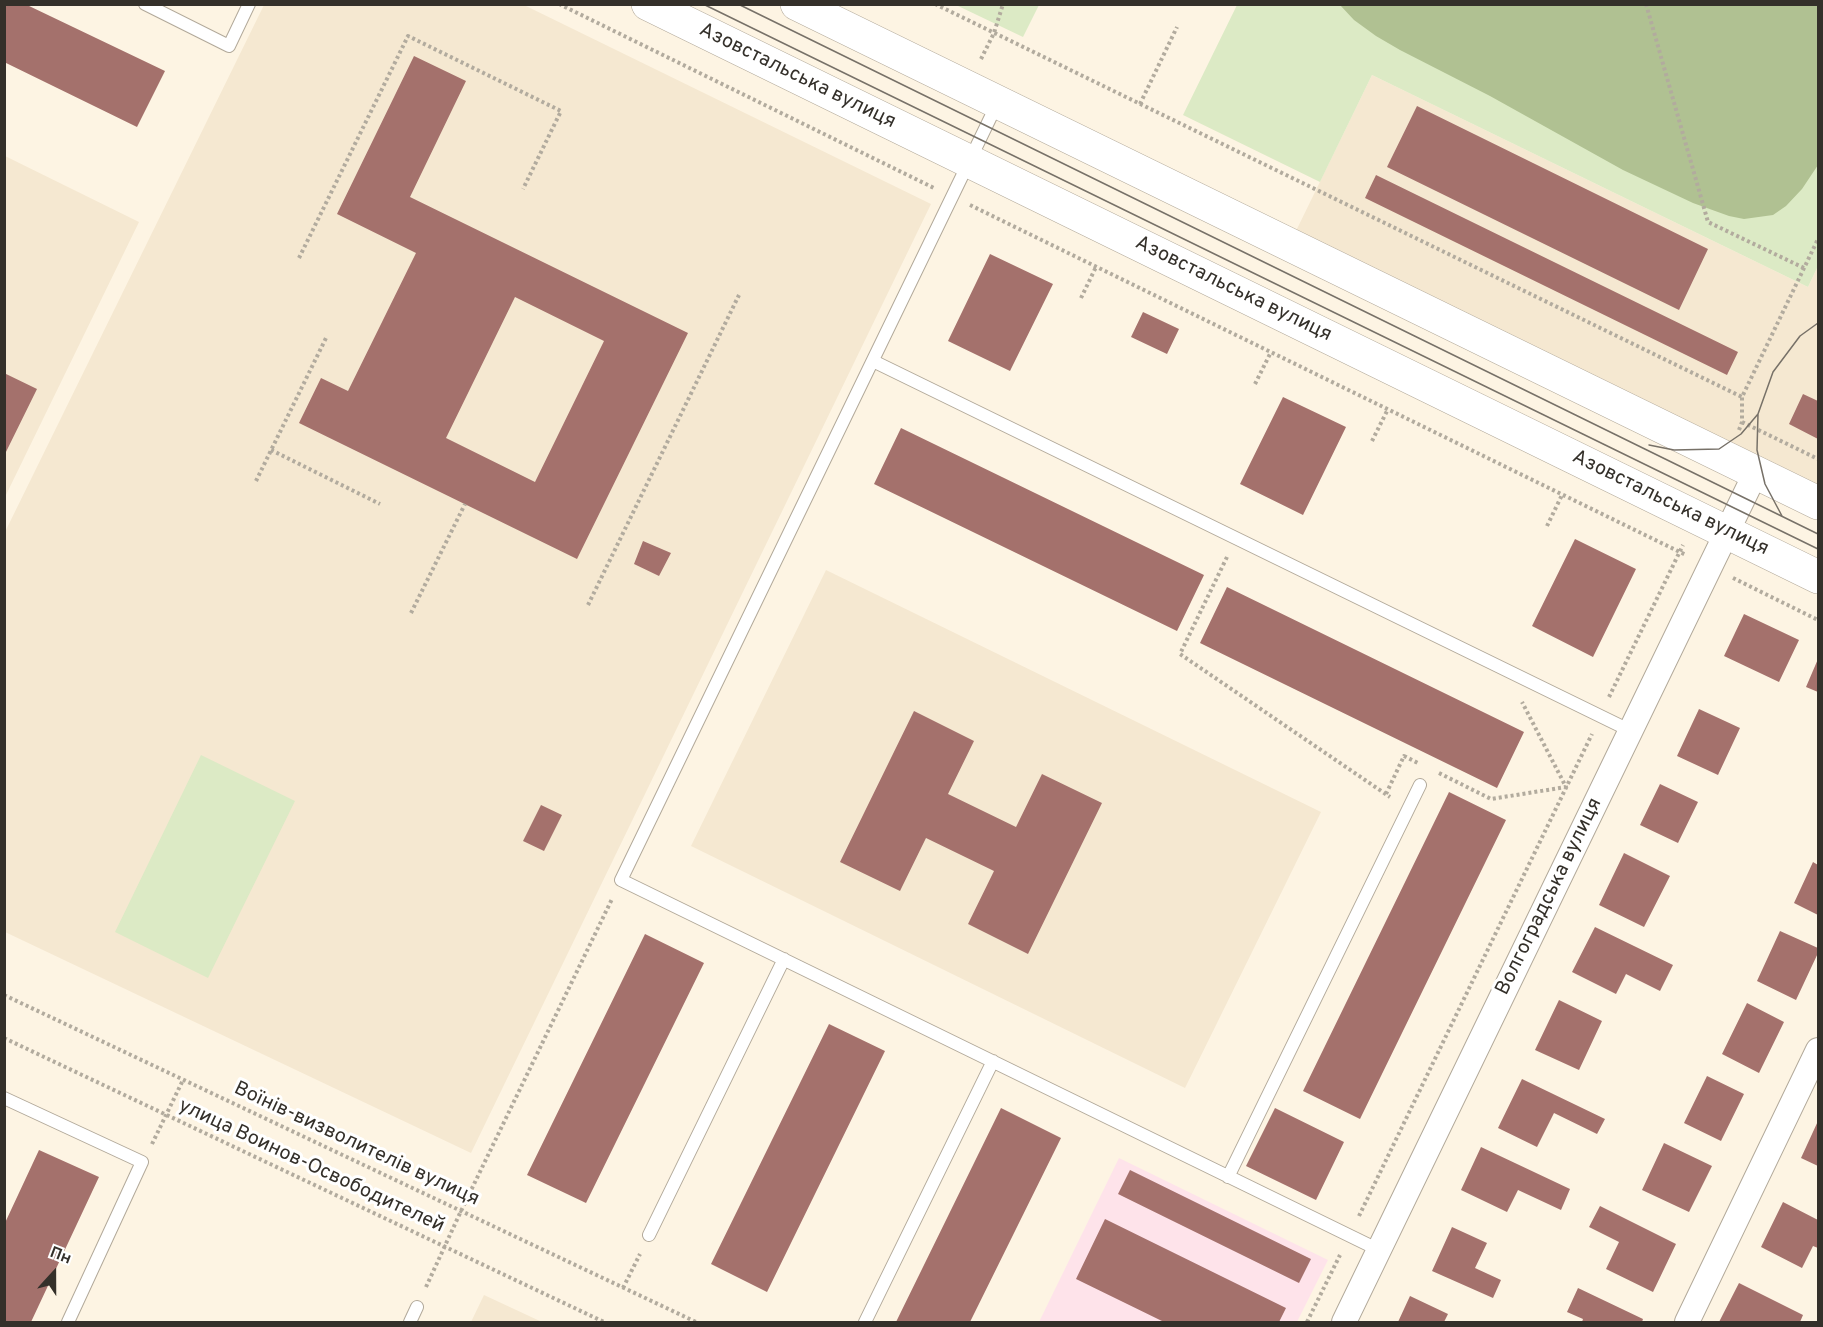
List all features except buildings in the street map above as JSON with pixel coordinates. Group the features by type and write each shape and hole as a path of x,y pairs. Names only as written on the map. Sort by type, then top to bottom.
{"street":[{"name":"Азовстальська вулиця","path":"648,4 1818,577"},
{"path":"797,4 1818,503"},
{"name":"Волгоградська вулиця","path":"1344,1323 1756,472"},
{"path":"1687,1323 1818,1050"}],"lane":[{"path":"145,4 229,46 249,4"},
{"path":"998,102 621,880 1379,1250"},
{"path":"873,361 1631,731"},
{"path":"1228,1177 1420,784"},
{"path":"649,1234 784,959"},
{"path":"865,1323 993,1061"},
{"path":"4,1098 142,1162 68,1323"},
{"path":"410,1323 417,1307"}],"path":[{"path":"559,4 1680,552 1307,1323"},
{"path":"936,4 1742,397"},
{"path":"994,33 1003,4"},
{"path":"1646,4 1708,222 1804,268"},
{"path":"1140,104 1177,27"},
{"path":"300,258 408,36 561,111 523,189"},
{"path":"1818,239 1742,397 1742,422 1818,459"},
{"path":"1081,298 1096,267"},
{"path":"588,605 739,295"},
{"path":"256,481 326,338"},
{"path":"1255,384 1270,352"},
{"path":"1372,441 1388,410"},
{"path":"271,450 380,504"},
{"path":"1546,526 1562,495"},
{"path":"411,613 465,504"},
{"path":"1237,538 1180,654 1408,810"},
{"path":"1710,567 1818,620"},
{"path":"1505,670 1566,787"},
{"path":"1386,795 1404,756 1424,766"},
{"path":"1433,770 1491,799 1566,787"},
{"path":"417,1307 621,880"},
{"name":"Воїнів-визволителів вулиця","path":"5,995 696,1323"},
{"name":"улица Воинов-Освободителей","path":"4,1038 604,1323"},
{"path":"142,1162 183,1080"},
{"path":"623,1288 649,1234"}],"shaded area":[{"path":"264,5 524,5 931,204 471,1153 5,932 4,534"},
{"path":"1372,75 1808,287 1818,266 1818,489 1295,233"},
{"path":"5,156 139,222 5,497"},
{"path":"826,570 1321,812 1185,1088 691,846"},
{"path":"1119,1158 1328,1260 1297,1322 1039,1322"},
{"path":"484,1295 542,1322 471,1322"}],"green space":[{"path":"956,5 1039,5 1023,37"},
{"path":"1237,5 1818,5 1818,266 1808,287 1372,75 1320,182 1183,115"},
{"path":"1340,5 1818,5 1818,165 1802,189 1786,206 1773,215 1744,219 1729,216 1693,203 1623,170 1490,96 1400,50 1354,20"},
{"path":"201,755 295,801 208,978 115,932"}],"tram line":[{"path":"703,4 1818,549"},
{"path":"738,4 1818,534"},
{"path":"1782,516 1765,484 1757,450 1758,414 1773,372 1800,336 1818,323"},
{"path":"1649,445 1674,450 1719,449 1741,434 1758,414"}]}
